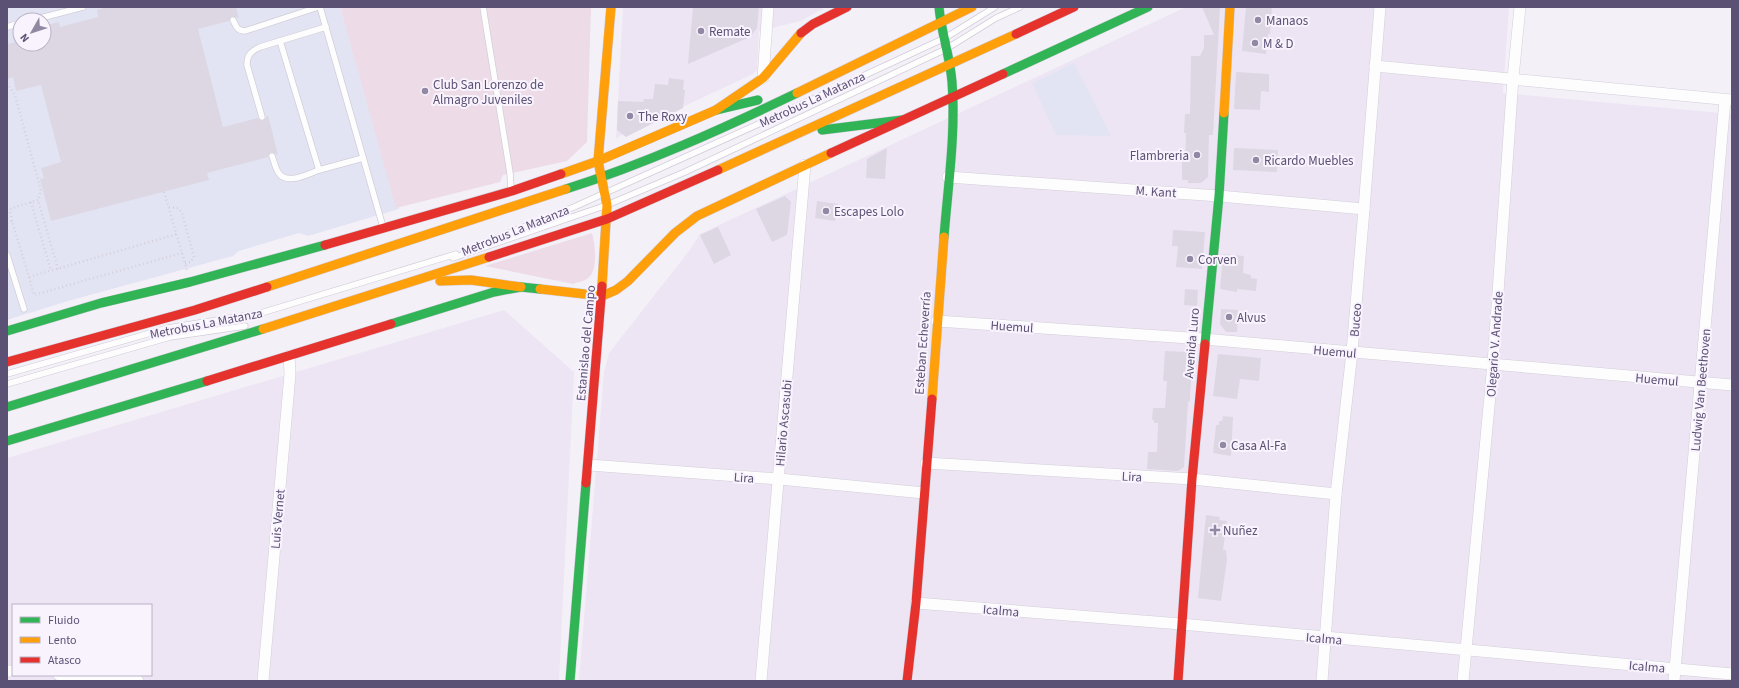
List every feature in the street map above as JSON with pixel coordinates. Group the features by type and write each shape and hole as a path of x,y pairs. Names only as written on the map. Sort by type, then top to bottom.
{"main road":[{"name":"Estanislao del Campo","path":"570,681 589,465 607,220 607,205 598,161 611,7"},
{"path":"716,110 763,78 802,32 813,24 847,7"},
{"name":"Esteban Echeverría","path":"907,681 916,603 953,96 950,65 945,38 940,22 939,7"},
{"path":"7,362 195,310 601,178 642,163 806,88 972,7"},
{"path":"7,407 205,348 607,220 950,65 1074,7"},
{"path":"377,294 428,283 456,279 480,279 521,287 602,296 619,289 693,218 953,96 1148,7"},
{"name":"Avenida Luro","path":"1178,681 1192,479 1204,339 1219,196 1230,7"},
{"path":"7,331 101,303 190,282 384,230 512,191 598,161 716,110 806,88"},
{"path":"802,132 902,120"},
{"path":"7,441 289,356 464,300 521,287"}],"street":[{"path":"763,78 768,7"},
{"name":"Buceo","path":"1322,681 1336,494 1352,352 1380,7"},
{"name":"Olegario V. Andrade","path":"1463,681 1493,364 1513,78 1520,7"},
{"path":"1375,66 1513,78 1729,100"},
{"name":"Ludwig Van Beethoven","path":"1674,681 1701,383 1729,100"},
{"name":"Hilario Ascasubi","path":"762,681 805,165"},
{"name":"M. Kant","path":"948,177 1219,196 1364,209"},
{"name":"Huemul","path":"937,321 1204,339 1732,385"},
{"name":"Luis Vernet","path":"263,681 290,374 289,356"},
{"name":"Lira","path":"926,464 1192,479 1336,494"},
{"name":"Lira","path":"589,465 779,479 924,493"},
{"name":"Icalma","path":"916,603 1181,624 1732,674"},
{"path":"72,676 138,681"}],"lane":[{"path":"52,15 83,7"},
{"path":"233,20 236,28 240,31 245,31 319,7 384,230"},
{"path":"483,7 512,191"},
{"name":"Metrobus La Matanza","path":"7,374 168,328 261,313 445,258 574,207 945,38 994,7"},
{"name":"Metrobus La Matanza","path":"339,296 607,205 685,172 946,48 996,18 1020,7"},
{"path":"262,117 247,65 247,57 252,51 326,27"},
{"path":"280,41 319,170"},
{"path":"272,156 278,172 282,177 290,179 363,158"},
{"name":"Metrobus La Matanza","path":"607,205 651,200"},
{"path":"7,255 24,309"},
{"name":"Metrobus La Matanza","path":"7,384 170,337 248,325"}],"path":[{"path":"7,83 16,95 41,190 38,200 58,269"},
{"path":"164,192 184,262 193,260 194,257 182,213 178,208 169,207"},
{"path":"38,200 12,208 10,210 34,295 182,253"},
{"path":"31,202 51,271"},
{"path":"7,223 12,221"},
{"path":"29,277 176,234"}],"shaded area":[{"path":"7,7 340,7 399,209 308,236 299,233 239,251 233,256 68,301 7,320"},
{"path":"340,7 591,7 587,142 567,161 503,175 500,182 396,208"},
{"path":"623,7 826,7 801,21 759,31 757,70 753,74 616,138"},
{"path":"1186,7 1509,7 1503,93 1732,114 1732,681 579,681 604,372 609,353 689,251 700,234"},
{"path":"1074,63 1111,136 1056,135 1032,83"},
{"path":"592,233 595,249 593,272 589,278 580,282 573,284 485,266"},
{"path":"504,310 574,372 559,681 7,681 7,458"}],"building":[{"path":"107,7 236,7 239,18 232,16 229,21 198,29 223,127 258,118 259,120 263,121 268,115 278,155 271,152 268,157 207,173 209,180 51,221 40,179 44,178 41,168 61,162 41,85 16,91 13,77 7,79 7,44 12,43 12,52 52,52 52,24 59,22 60,27 98,17 97,10"},
{"path":"693,7 759,7 757,28 750,37 688,64"},
{"path":"1202,7 1220,7 1213,135 1209,135 1208,177 1201,183 1188,183 1188,180 1182,180 1182,162 1185,162 1185,114 1190,114 1191,56 1200,56 1204,48 1204,35 1214,35"},
{"path":"1246,7 1272,7 1270,34 1268,34 1266,54 1242,51"},
{"path":"1236,72 1269,74 1269,92 1261,91 1260,110 1234,109"},
{"path":"669,78 684,80 683,90 685,90 683,108 626,137 617,130 618,101 643,102 644,99 653,99 655,84 668,85"},
{"path":"887,148 885,179 866,178 867,159"},
{"name":"Ricardo Muebles","path":"1234,148 1278,150 1277,172 1233,170"},
{"path":"785,196 791,202 787,235 772,242 756,209"},
{"name":"Escapes Lolo","path":"817,201 838,204 835,221 815,218"},
{"path":"718,227 731,255 714,264 700,235"},
{"path":"1173,230 1205,232 1202,269 1176,267 1178,246 1172,246"},
{"path":"1223,254 1244,256 1243,273 1251,275 1251,278 1257,279 1256,291 1237,289 1237,292 1220,289"},
{"path":"1185,289 1198,290 1197,306 1184,305"},
{"name":"Alvus","path":"1221,309 1238,310 1237,332 1226,332 1220,324"},
{"path":"1165,351 1188,352 1193,358 1190,401 1188,402 1184,467 1178,471 1147,469 1148,452 1157,452 1158,423 1154,423 1154,420 1152,420 1153,408 1165,408 1167,381 1163,381"},
{"path":"1218,354 1261,358 1259,381 1240,379 1237,399 1213,396"},
{"path":"1223,416 1233,417 1231,456 1213,453 1216,425 1219,425 1219,421 1222,421"},
{"path":"1206,515 1220,517 1219,520 1227,521 1223,550 1226,550 1227,560 1221,601 1198,598"}],"traffic: fast":[{"path":"939,7 951,72 953,101 951,159 944,237"},
{"path":"1003,74 1148,7"},
{"path":"566,189 625,169 683,145 797,93"},
{"path":"716,110 758,100"},
{"path":"1205,344 1219,196 1224,113"},
{"path":"822,130 902,120"},
{"path":"7,331 101,303 190,282 325,245"},
{"path":"391,324 494,292 521,287 540,289"},
{"path":"7,407 263,329"},
{"path":"7,441 207,381"},
{"path":"570,681 586,483"}],"traffic: slow":[{"path":"602,286 607,205 598,161 611,7"},
{"path":"797,93 972,7"},
{"path":"1224,113 1230,7"},
{"path":"561,174 598,161 716,110 763,78 801,33"},
{"path":"718,170 1016,34"},
{"path":"540,289 602,296 616,290 628,281 675,233 697,216 831,153"},
{"path":"267,287 566,189"},
{"path":"932,399 944,237"},
{"path":"263,329 489,257"},
{"path":"440,281 471,280 521,287"}],"traffic: jam":[{"path":"801,33 813,24 847,7"},
{"path":"1016,34 1074,7"},
{"path":"831,153 1003,74"},
{"path":"489,257 607,219 718,170"},
{"path":"325,245 512,191 561,174"},
{"path":"586,483 602,286"},
{"path":"7,362 195,310 267,287"},
{"path":"207,381 391,324"},
{"path":"1178,681 1192,479 1205,344"},
{"path":"907,681 916,603 932,399"}],"place":[{"name":"Manaos","path":"1258,20"},
{"name":"Remate","path":"701,31"},
{"name":"M & D","path":"1255,43"},
{"name":"Club San Lorenzo de Almagro Juveniles","path":"425,91"},
{"name":"The Roxy","path":"630,116"},
{"name":"Flambreria","path":"1197,155"},
{"name":"Ricardo Muebles","path":"1256,160"},
{"name":"Escapes Lolo","path":"826,211"},
{"name":"Corven","path":"1190,259"},
{"name":"Alvus","path":"1229,317"},
{"name":"Casa Al-Fa","path":"1223,445"},
{"name":"Nuñez","path":"1215,530"}]}
